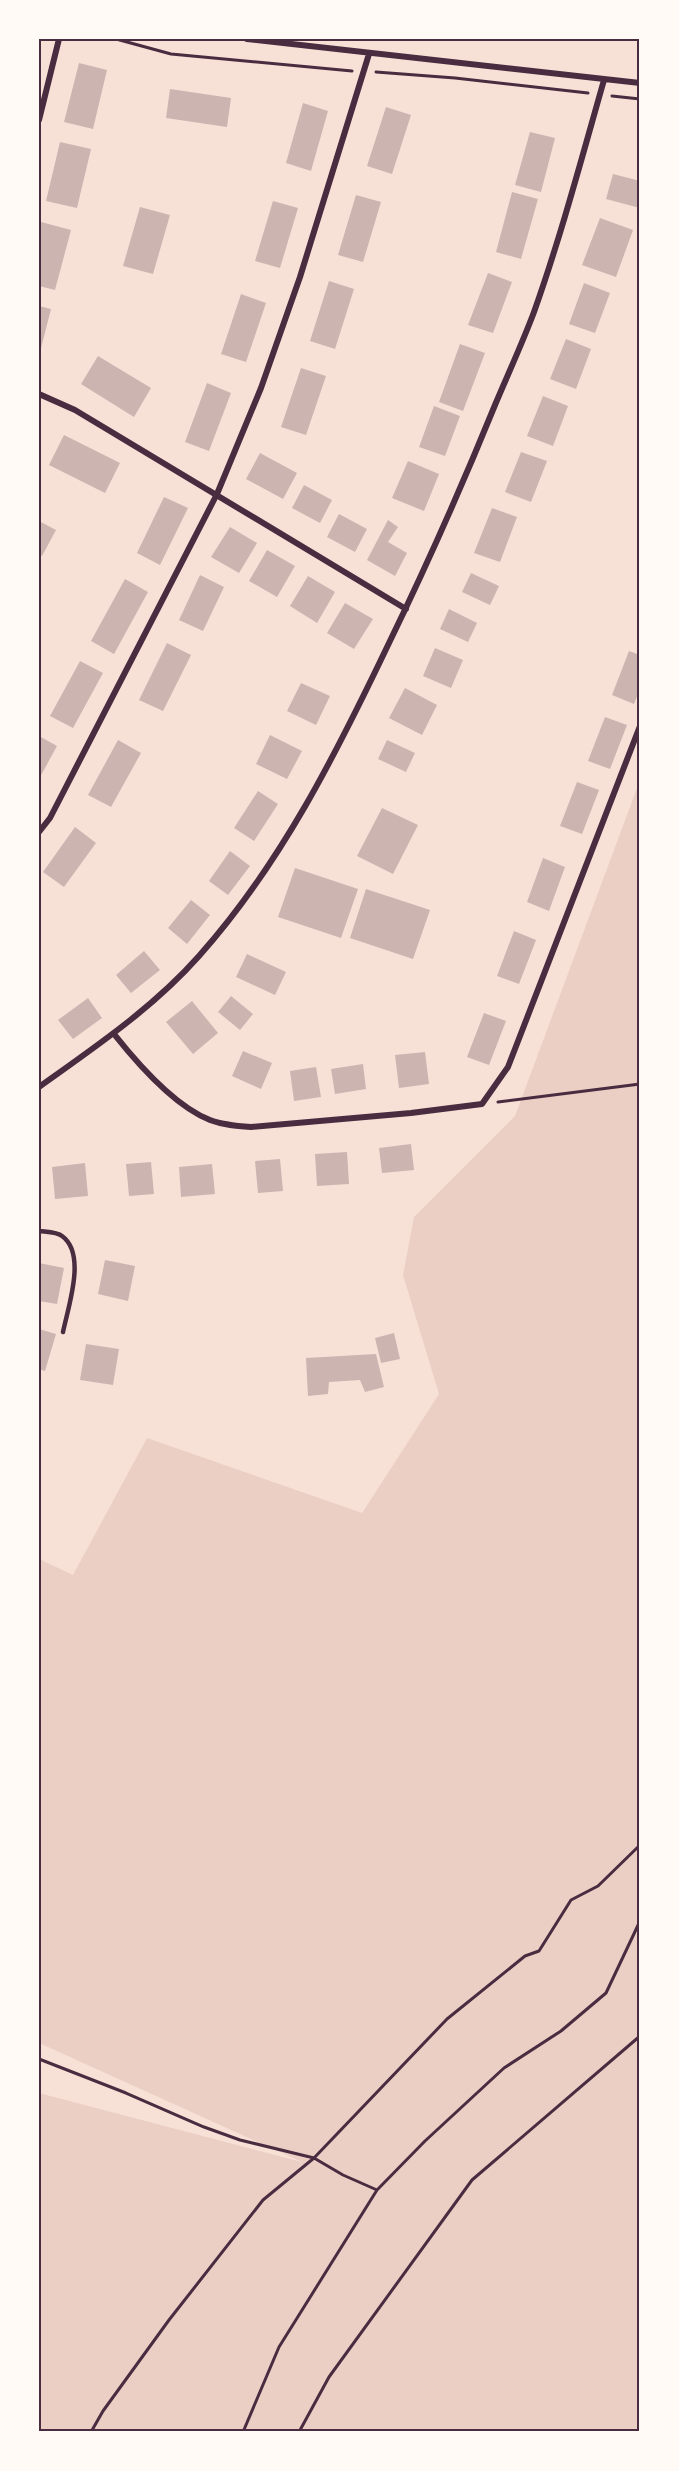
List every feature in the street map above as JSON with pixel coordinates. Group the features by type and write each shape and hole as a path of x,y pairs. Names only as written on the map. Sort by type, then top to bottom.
{"street":[{"path":"39,120 59,39"},
{"path":"247,39 640,83"},
{"path":"39,832 50,818 217,494 261,388 296,288 369,54"},
{"path":"39,1088 114,1034 198,957 242,904 268,867 324,775 406,609 463,483 533,313 604,80"},
{"path":"39,394 75,410 406,609"},
{"path":"114,1034 155,1079 189,1109 210,1120 230,1125 251,1127 411,1113 482,1104 508,1067 640,726"}],"lane":[{"path":"39,1231 61,1235 71,1246 76,1266 63,1332"}],"path":[{"path":"482,1104 640,1084"},
{"path":"91,2432 103,2411 169,2320 263,2200 314,2158 447,2019 525,1956 539,1951 571,1900 598,1886 640,1845"},
{"path":"243,2432 279,2347 377,2190 425,2141 504,2068 561,2031 606,1993 640,1921"},
{"path":"299,2432 329,2377 472,2180 640,2036"},
{"path":"39,2060 240,2140 314,2158 343,2175 377,2190"}],"shaded area":[{"path":"640,780 640,2432 39,2432 39,2093 302,2162 39,2043 39,1559 73,1575 147,1438 362,1513 439,1394 403,1275 414,1217 515,1116"}],"building":[{"path":"79,63 107,70 93,129 64,122"},
{"path":"170,89 231,98 227,127 166,118"},
{"path":"303,103 328,111 311,171 286,163"},
{"path":"386,107 411,115 392,174 367,166"},
{"path":"530,132 555,138 541,192 515,185"},
{"path":"60,142 91,149 77,208 46,201"},
{"path":"613,174 640,181 640,208 606,199"},
{"path":"512,192 538,199 521,259 496,252"},
{"path":"356,195 381,202 363,262 338,255"},
{"path":"273,201 298,208 280,268 255,261"},
{"path":"140,207 170,215 153,274 123,266"},
{"path":"600,218 633,230 616,277 582,265"},
{"path":"41,222 71,230 55,290 39,286"},
{"path":"488,273 512,282 493,333 468,325"},
{"path":"329,281 354,289 335,349 310,341"},
{"path":"584,283 610,293 595,333 569,324"},
{"path":"241,294 266,303 246,362 221,354"},
{"path":"39,306 51,309 40,352 39,352"},
{"path":"566,339 591,349 576,389 550,379"},
{"path":"460,344 485,353 463,411 439,402"},
{"path":"98,356 151,388 134,417 81,384"},
{"path":"301,368 326,376 306,435 281,427"},
{"path":"207,383 231,393 209,451 185,442"},
{"path":"543,396 568,406 553,446 527,436"},
{"path":"434,406 460,416 445,456 419,447"},
{"path":"64,435 120,463 105,493 49,465"},
{"path":"521,452 547,461 531,502 505,492"},
{"path":"260,453 297,473 283,499 246,479"},
{"path":"408,461 439,474 424,511 392,498"},
{"path":"304,485 332,500 320,523 292,508"},
{"path":"164,497 188,508 160,565 137,553"},
{"path":"492,508 517,517 500,562 474,553"},
{"path":"339,514 367,529 355,552 327,537"},
{"path":"388,520 398,527 388,542 407,553 395,576 367,560"},
{"path":"39,521 56,530 42,556 39,554"},
{"path":"230,527 257,543 239,573 211,557"},
{"path":"267,550 295,566 277,597 249,581"},
{"path":"471,573 499,586 490,605 462,592"},
{"path":"200,575 224,587 203,631 179,620"},
{"path":"308,576 335,592 317,623 290,606"},
{"path":"125,579 148,592 114,654 91,641"},
{"path":"345,603 373,619 354,649 327,633"},
{"path":"449,609 477,623 468,642 440,629"},
{"path":"167,643 191,655 163,711 139,700"},
{"path":"435,648 463,660 451,688 423,676"},
{"path":"629,651 640,655 640,689 634,704 612,695"},
{"path":"80,661 103,673 73,728 50,716"},
{"path":"301,683 330,696 316,725 287,711"},
{"path":"405,688 437,705 422,735 389,718"},
{"path":"605,717 627,725 610,769 588,761"},
{"path":"270,735 302,751 287,779 256,764"},
{"path":"39,736 57,746 39,779"},
{"path":"118,740 141,753 111,807 88,795"},
{"path":"387,740 415,753 406,772 378,759"},
{"path":"577,782 599,790 582,834 560,826"},
{"path":"258,791 278,804 254,841 234,828"},
{"path":"382,808 418,825 393,874 357,856"},
{"path":"75,827 96,843 64,887 43,872"},
{"path":"230,851 250,866 228,895 209,881"},
{"path":"543,858 565,867 549,911 527,902"},
{"path":"295,868 358,889 341,938 278,917"},
{"path":"366,889 430,910 413,959 350,938"},
{"path":"191,900 210,915 187,944 168,928"},
{"path":"514,931 536,940 519,984 497,976"},
{"path":"144,951 160,970 131,993 116,975"},
{"path":"247,954 286,972 275,995 236,977"},
{"path":"231,996 253,1014 240,1030 218,1012"},
{"path":"88,998 102,1018 73,1039 58,1020"},
{"path":"192,1001 218,1033 193,1054 166,1022"},
{"path":"484,1013 506,1021 489,1065 467,1057"},
{"path":"243,1051 272,1063 261,1089 232,1076"},
{"path":"425,1052 429,1084 399,1088 395,1055"},
{"path":"363,1064 366,1089 335,1094 331,1069"},
{"path":"316,1067 321,1097 294,1101 290,1071"},
{"path":"411,1144 414,1170 382,1173 379,1148"},
{"path":"347,1152 349,1184 317,1186 315,1154"},
{"path":"280,1159 283,1191 258,1193 255,1161"},
{"path":"151,1162 154,1194 129,1196 126,1164"},
{"path":"85,1163 88,1196 55,1199 52,1167"},
{"path":"212,1164 215,1194 181,1197 179,1167"},
{"path":"105,1260 135,1266 128,1301 98,1294"},
{"path":"39,1263 64,1268 57,1304 39,1301"},
{"path":"39,1329 56,1334 45,1371 39,1369"},
{"path":"394,1333 400,1359 381,1363 375,1338"},
{"path":"86,1344 119,1349 113,1385 80,1380"},
{"path":"376,1354 384,1387 365,1392 360,1380 329,1382 328,1394 308,1396 306,1358"}]}
